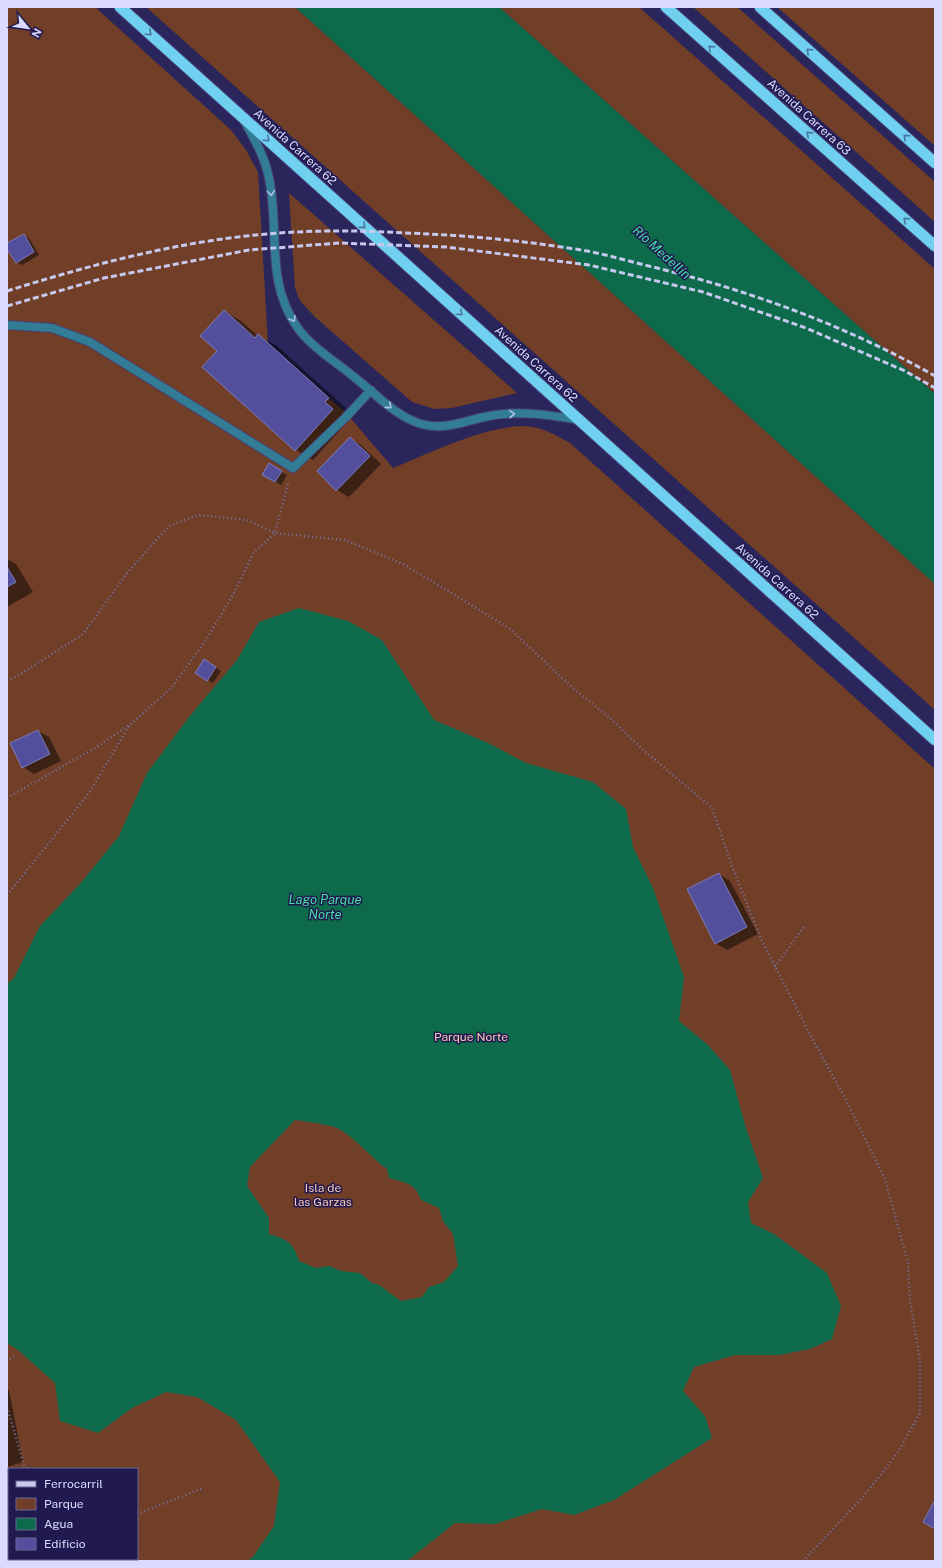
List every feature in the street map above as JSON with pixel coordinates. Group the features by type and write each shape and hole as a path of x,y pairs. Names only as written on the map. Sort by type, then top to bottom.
{"highway":[{"name":"Avenida Carrera 62","path":"120,7 935,740"},
{"name":"Avenida Carrera 63","path":"666,7 935,246"},
{"path":"760,7 935,163"}],"lane":[{"path":"243,118 263,157 270,183 276,275 282,302 298,328 312,342 395,410 421,424 440,427 463,424 489,416 542,413 579,420"},
{"path":"7,325 52,328 90,342 292,468 348,415 371,390"}],"path":[{"path":"7,798 95,748 131,724 172,687 208,637 234,594 254,552 275,533 292,468"},
{"path":"7,681 18,676 83,634 128,572 169,526 199,516 247,520 275,533 345,540 405,565 509,628 576,691 610,718 642,748 712,808 732,866 761,939 846,1100 885,1179 908,1263 910,1301 920,1361 920,1413 897,1454 863,1497 803,1561"},
{"path":"7,895 89,793 131,724"},
{"path":"775,967 804,927"},
{"path":"7,1362 16,1354"},
{"path":"7,1407 24,1465 26,1468"},
{"path":"138,1514 203,1488"}],"green space":[{"name":"Parque Norte","path":"7,7 95,7 231,130 246,150 258,172 268,343 348,415 393,468 457,441 492,430 508,427 530,426 565,440 935,769 935,1561 7,1561"},
{"path":"146,7 295,7 935,584 935,710"},
{"path":"499,7 639,7 935,269 935,394"},
{"path":"693,7 737,7 935,182 935,222"},
{"path":"777,7 935,7 935,146"},
{"path":"289,193 517,393 452,408 434,409 412,402 315,317 300,301 295,288"}],"water":[{"name":"Río Medellín","path":"295,7 499,7 935,394 935,584"},
{"name":"Lago Parque Norte","path":"299,608 348,621 382,640 434,720 488,743 526,763 593,782 626,809 633,847 653,888 684,977 679,1021 708,1045 730,1070 746,1128 763,1178 748,1202 751,1223 774,1234 827,1273 841,1306 832,1339 810,1349 779,1355 735,1355 694,1367 683,1391 705,1416 712,1438 614,1500 574,1515 542,1509 495,1524 455,1523 407,1561 247,1561 253,1557 274,1526 280,1482 236,1420 197,1397 166,1392 132,1408 98,1433 60,1421 55,1383 18,1350 7,1343 7,984 14,978 40,926 80,884 119,836 147,773 189,717 237,660 259,622","holes":["295,1120 337,1128 356,1142 387,1169 389,1178 409,1184 416,1190 421,1200 439,1208 443,1221 453,1234 458,1266 444,1282 429,1287 422,1297 401,1301 379,1285 372,1283 360,1273 341,1271 329,1266 316,1268 299,1261 289,1243 281,1238 269,1234 269,1218 247,1186 250,1167"]}],"building":[{"path":"24,234 34,252 16,263 7,249 7,243"},
{"path":"224,310 255,338 258,334 329,398 325,402 333,409 295,451 202,367 217,351 200,336"},
{"path":"350,437 370,456 336,491 317,471"},
{"path":"269,463 282,471 275,482 262,475"},
{"path":"7,567 16,582 7,587"},
{"path":"204,659 216,667 207,681 195,673"},
{"path":"38,730 50,754 22,768 10,743"},
{"path":"719,873 747,927 715,944 687,889"},
{"path":"935,1500 935,1529 923,1522"}],"railway":[{"path":"7,291 99,264 161,250 256,235 311,231 349,231 428,234 496,239 564,247 595,253 726,287 833,326 868,341 935,376"},
{"path":"7,306 104,278 249,250 339,243 446,247 589,265 703,292 806,328 905,371 935,388"}],"park label":[{"name":"Isla de las Garzas","path":"323,1195"}]}
